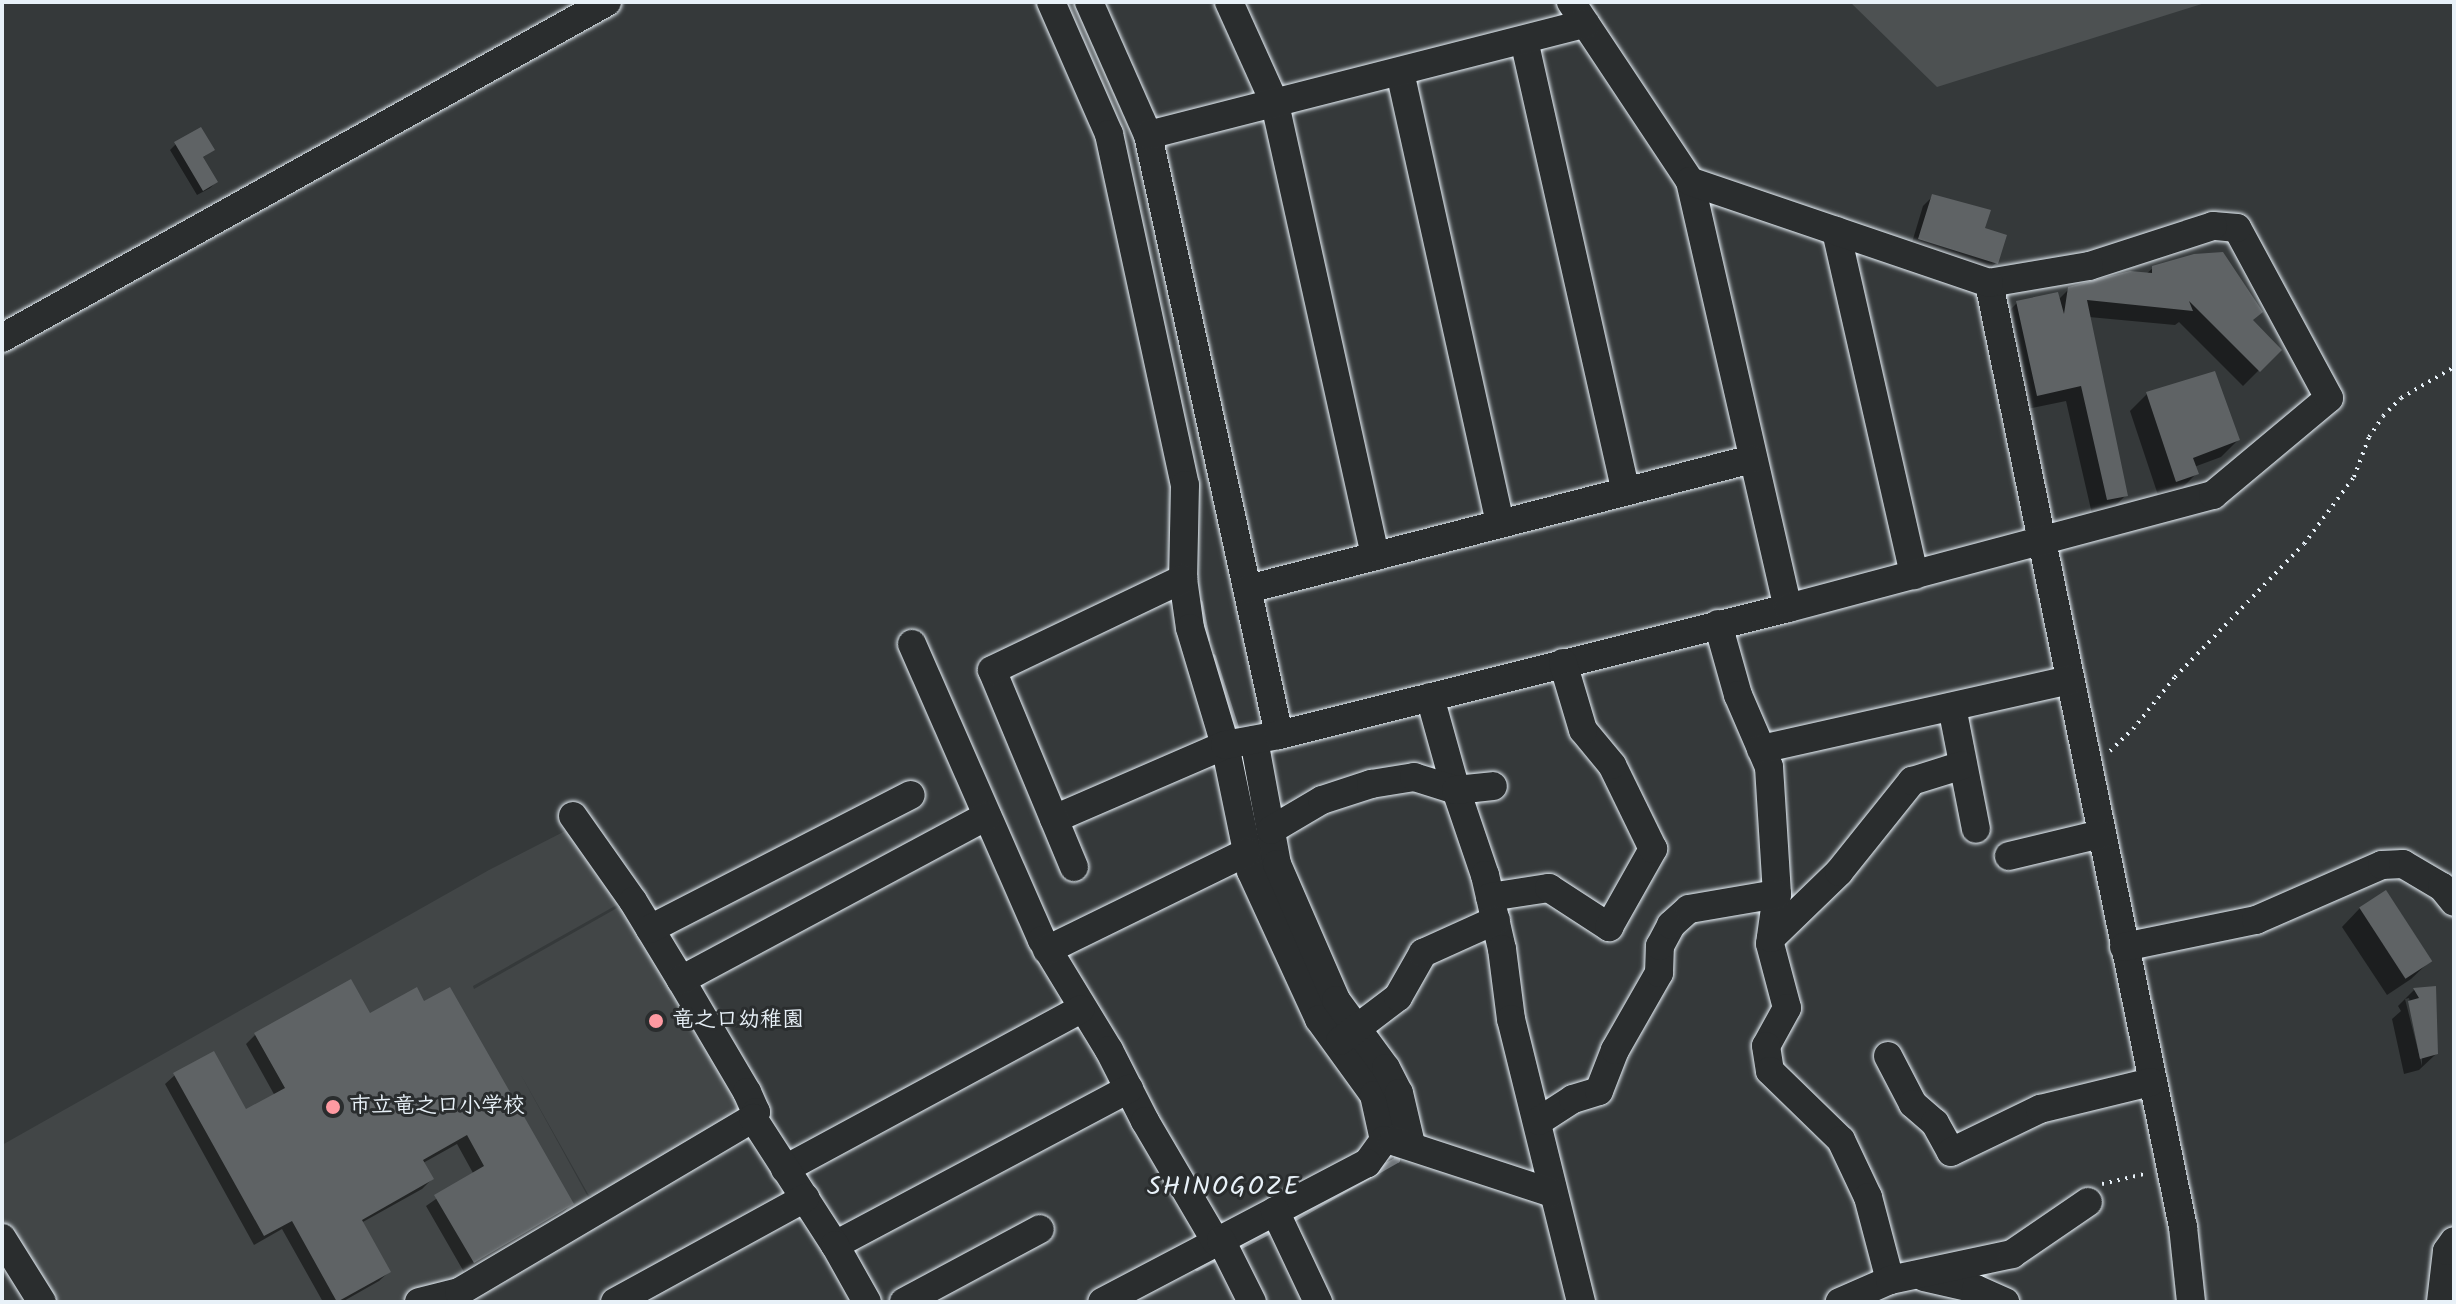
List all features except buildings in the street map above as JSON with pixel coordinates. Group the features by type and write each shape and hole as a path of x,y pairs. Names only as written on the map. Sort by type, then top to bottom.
{"street":[{"path":"2,338 607,2"},
{"path":"1051,2 1109,134 1185,485 1183,579 1190,628 1225,745 1251,871 1319,1019 1386,1068 1399,1093 1398,1142"},
{"path":"1089,2 1148,135 1248,589 1266,737 1271,830 1283,877 1336,1000 1346,1037"},
{"path":"1229,2 1275,104 1375,556"},
{"path":"1148,135 1524,40 1578,13 1690,181 1788,608"},
{"path":"1524,40 1626,491"},
{"path":"1400,72 1500,523"},
{"path":"1054,819 1225,745 1788,608 2213,495 2329,398 2237,228 2213,226 2089,266 1989,283 1690,181"},
{"path":"1836,231 1914,575"},
{"path":"1989,283 2183,1227 2191,1302"},
{"path":"1248,589 1752,459"},
{"path":"1074,867 992,670 1183,579"},
{"path":"1718,624 1738,695 1769,767 1777,894 1771,938 1787,1008 1766,1046 1770,1071 1841,1140 1903,1277"},
{"path":"912,644 1047,950 1109,1050 1252,1302"},
{"path":"1346,1037 1398,997 1423,953 1493,908 1549,888 1609,927 1653,849 1612,765 1583,730 1563,663"},
{"path":"1761,749 2069,680"},
{"path":"1430,697 1493,908 1511,1019 1539,1121 1552,1193 1581,1302"},
{"path":"1952,707 1976,829"},
{"path":"1771,938 1839,872 1912,781 1963,765"},
{"path":"1271,830 1322,800 1371,784 1414,777 1456,790 1493,786"},
{"path":"650,929 911,795"},
{"path":"419,1302 462,1297 753,1118 756,1112 650,929 573,816"},
{"path":"681,980 987,816"},
{"path":"2009,856 2101,834"},
{"path":"1047,950 1247,852"},
{"path":"2124,947 2256,920 2382,865 2403,864 2442,887 2454,902"},
{"path":"1539,1121 1573,1099 1599,1091 1615,1050 1659,973 1660,946 1671,925 1689,909 1777,894"},
{"path":"785,1169 1081,1009"},
{"path":"1888,1056 1913,1104 1935,1123 1951,1152 2040,1109 2151,1082"},
{"path":"835,1245 1129,1089"},
{"path":"753,1118 835,1245 867,1302"},
{"path":"1398,1142 1552,1193"},
{"path":"1105,1301 1280,1222 1398,1142"},
{"path":"615,1302 805,1198"},
{"path":"1840,1302 1903,1277 2012,1254 2088,1202"},
{"path":"1280,1222 1318,1302"},
{"path":"904,1302 1040,1229"},
{"path":"2,1238 42,1302"},
{"path":"2441,1302 2447,1251 2454,1241"},
{"path":"1903,1277 1976,1289 2005,1302"}],"path":[{"path":"2088,772 2133,729 2175,677 2304,544 2354,477 2369,437 2383,416 2401,398 2454,367"},
{"path":"2088,1202 2103,1183 2170,1168"}],"shaded area":[{"path":"1850,2 2208,2 1937,87"},
{"path":"571,828 622,902 473,986 474,989 624,904 746,1109 596,1197 588,1194 521,1075 592,1204 464,1279 394,1302 54,1302 2,1217 2,1145 489,870"}],"waterway":[{"path":"1200,603 1207,639"},
{"path":"1213,657 1238,734"},
{"path":"1290,1221 1397,1160 1397,1151"},
{"path":"1233,1250 1276,1228"},
{"path":"1197,1268 1219,1257"}],"place":[{"name":"竜之口幼稚園","path":"656,1021"},
{"name":"市立竜之口小学校","path":"333,1107"}],"district":[{"name":"SHINOGOZE","path":"1224,1188"}]}
